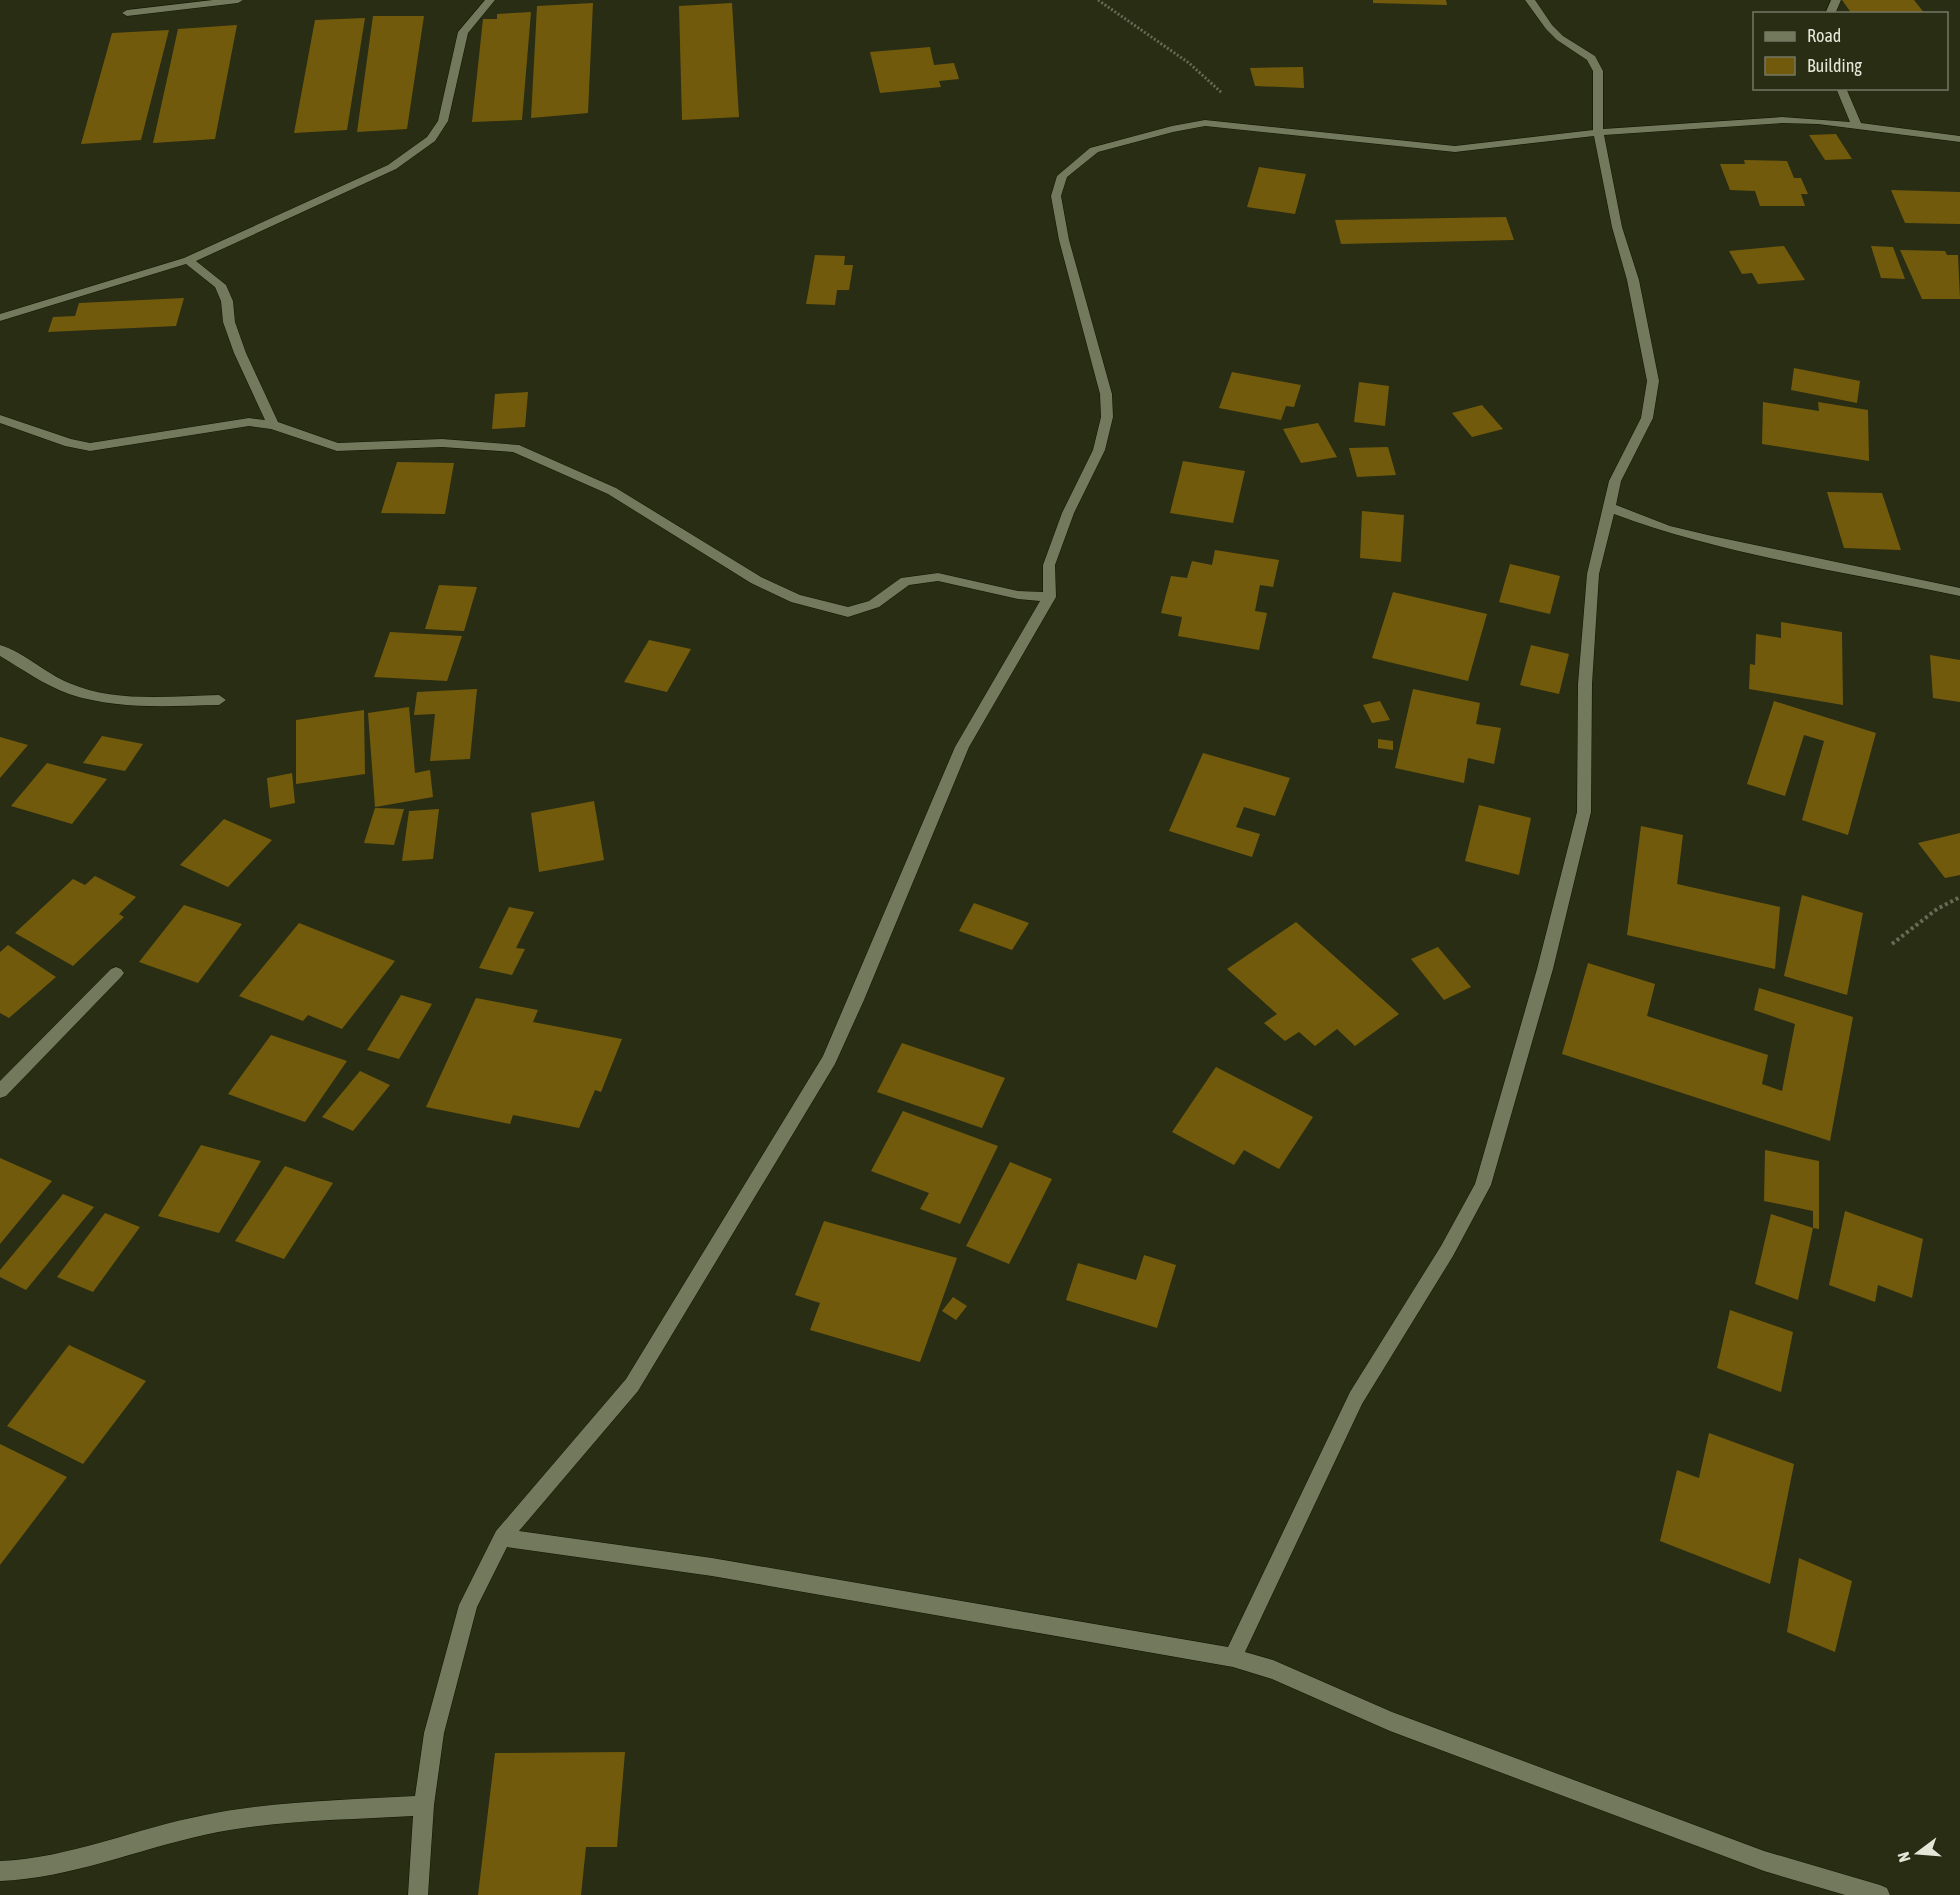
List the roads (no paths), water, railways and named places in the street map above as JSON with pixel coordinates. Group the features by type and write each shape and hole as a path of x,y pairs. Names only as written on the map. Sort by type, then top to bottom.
{"street":[{"path":"127,13 238,0"},
{"path":"0,318 188,261 392,166 430,139 443,121 463,32 490,0"},
{"path":"1233,1657 1356,1398 1447,1251 1483,1185 1545,969 1584,812 1585,684 1593,585 1615,481 1647,418 1653,381 1633,280 1615,217 1598,132 1598,71 1591,58 1560,38 1549,27 1530,0"},
{"path":"1842,90 1857,126"},
{"path":"418,1895 424,1804 434,1733 468,1605 502,1537 632,1385 829,1059 861,989 962,747 1049,597 1049,565 1068,513 1099,450 1107,417 1106,394 1064,240 1056,196 1062,176 1094,150 1172,129 1205,123 1455,149 1598,132 1782,120 1857,126 1960,139"},
{"path":"188,261 220,285 227,302 229,322 240,353 273,425"},
{"path":"0,419 69,444 90,447 249,422 273,425 337,447 442,443 515,448 612,491 766,585 796,599 848,612 874,604 906,581 938,577 1018,595 1049,597"},
{"path":"1608,507 1667,529 1712,540 1960,592"},
{"path":"0,650 72,689 82,692 111,698 166,701 219,700"},
{"path":"0,1091 116,974"},
{"path":"502,1537 712,1567 1233,1657 1273,1670 1390,1721 1764,1861 1880,1895"},
{"path":"0,1871 26,1870 102,1854 204,1825 263,1816 424,1804"}]}
